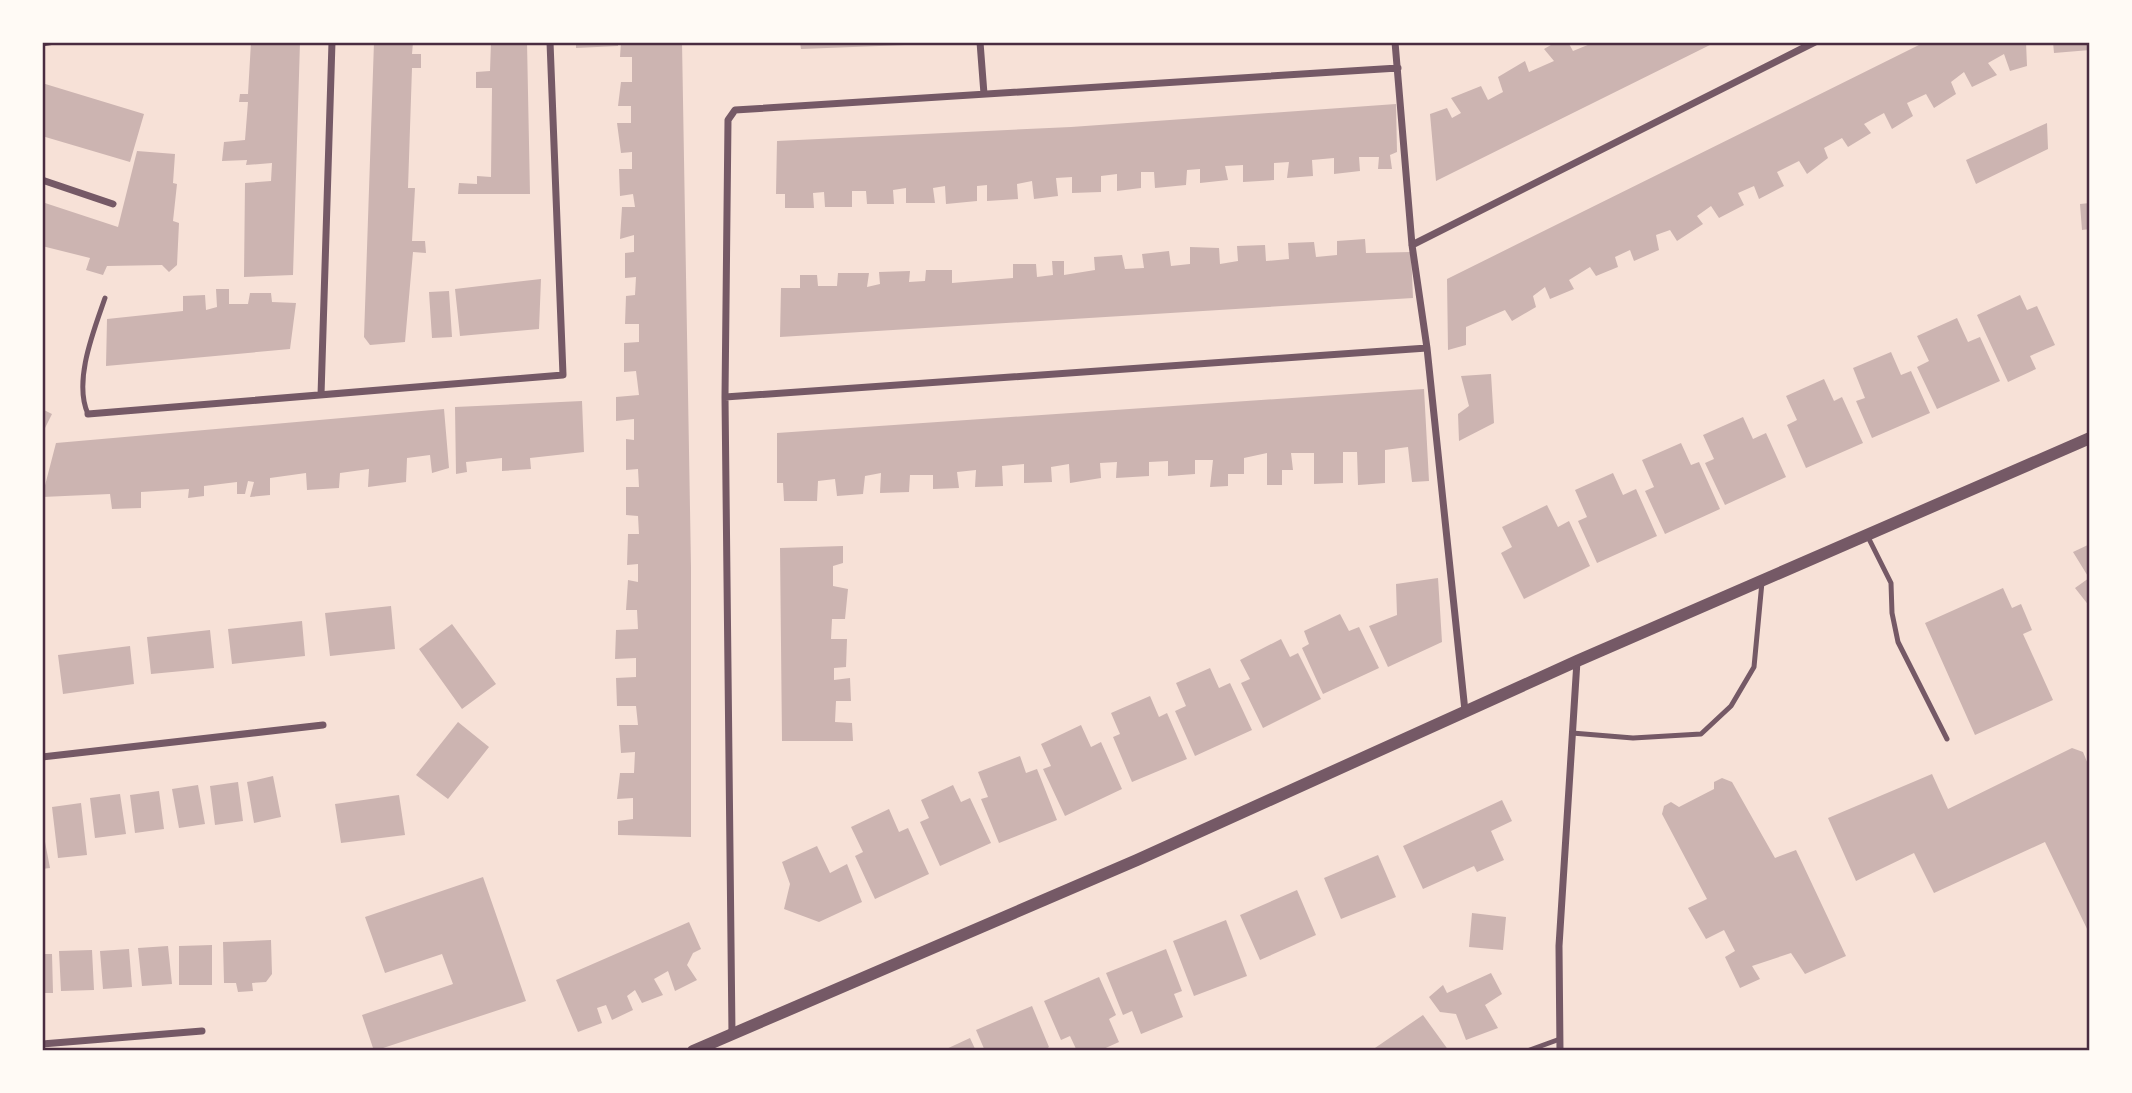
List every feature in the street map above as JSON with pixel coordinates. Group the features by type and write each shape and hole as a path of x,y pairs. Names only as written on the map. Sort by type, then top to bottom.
{"street":[{"path":"321,395 332,42"},
{"path":"88,414 563,375 550,42"},
{"path":"980,42 984,94"},
{"path":"1395,42 1412,245 1427,348 1465,711"},
{"path":"1412,245 1815,42"},
{"path":"732,1034 725,397 728,120 736,110 1398,68"},
{"path":"42,180 113,204"},
{"path":"725,397 1427,348"},
{"path":"693,1051 1137,860 1577,661 2090,438"},
{"path":"1560,1051 1559,946 1577,661"},
{"path":"42,757 323,725"},
{"path":"42,1044 202,1031"}],"lane":[{"path":"88,414 84,406 84,377 105,298"},
{"path":"1867,535 1891,583 1892,613 1898,642 1947,739"},
{"path":"1572,733 1633,738 1701,734 1731,706 1754,667 1762,582"},
{"path":"1527,1051 1560,1039"}],"path":[{"path":"42,44 57,42"}],"building":[{"path":"251,42 300,42 293,275 244,277 245,183 271,181 272,163 246,165 247,160 222,161 224,142 245,140 248,102 239,102 240,94 248,94"},
{"path":"374,42 413,42 412,54 421,54 421,68 412,68 408,188 415,188 412,241 425,241 426,253 413,252 405,342 370,345 364,337"},
{"path":"491,42 527,42 530,194 458,194 459,183 477,184 477,176 491,177 492,88 476,88 476,72 490,71"},
{"path":"576,42 618,42 618,46 576,48"},
{"path":"621,42 682,42 691,567 691,837 618,835 618,821 633,819 633,798 617,799 620,773 634,773 635,752 621,753 619,725 638,725 636,706 617,706 616,678 636,677 636,658 615,659 616,630 638,629 637,610 626,610 628,580 638,582 638,564 627,565 628,534 639,534 638,516 626,515 626,487 639,487 638,469 626,470 626,439 634,440 634,419 616,421 616,397 639,395 636,371 624,372 624,343 639,342 639,324 625,324 626,296 635,295 636,277 625,278 625,253 634,252 634,235 620,239 622,207 635,207 633,194 620,196 619,169 632,169 632,152 621,153 617,123 631,123 631,106 618,106 621,82 632,82 632,57 620,57"},
{"path":"800,42 931,42 931,44 801,49"},
{"path":"1556,42 1568,42 1573,51 1595,42 1716,42 1436,181 1430,114 1447,108 1452,118 1461,113 1451,98 1481,86 1488,100 1503,92 1498,77 1525,61 1529,72 1554,61 1544,49"},
{"path":"1925,42 2026,42 2027,66 2010,71 2004,54 1988,63 1997,75 1972,87 1964,72 1951,82 1956,94 1934,108 1926,94 1907,103 1913,116 1892,129 1884,113 1864,124 1871,133 1848,147 1842,138 1824,148 1828,158 1807,174 1799,161 1777,172 1784,186 1759,199 1754,186 1738,193 1744,205 1719,218 1711,206 1697,216 1703,224 1677,241 1670,230 1656,235 1659,250 1634,261 1630,250 1615,257 1618,267 1596,276 1590,267 1569,280 1574,289 1550,299 1545,287 1533,296 1536,307 1512,321 1505,310 1466,327 1466,345 1448,350 1447,279"},
{"path":"2053,42 2090,42 2090,50 2054,53"},
{"path":"42,83 144,114 130,162 42,136"},
{"path":"1396,104 1397,152 1390,155 1392,169 1378,169 1379,157 1359,157 1360,171 1334,174 1334,158 1312,160 1313,176 1287,178 1289,162 1274,163 1274,180 1243,182 1243,165 1225,166 1228,180 1200,183 1200,169 1187,170 1186,185 1155,188 1154,172 1141,172 1141,188 1117,191 1117,174 1101,176 1101,192 1072,193 1072,177 1056,178 1058,196 1034,199 1032,181 1017,184 1018,199 987,201 987,185 977,186 977,201 946,204 945,186 933,188 935,203 906,203 906,188 893,190 894,204 867,204 866,191 852,191 852,207 825,207 824,192 813,193 814,208 785,208 785,194 776,194 777,141 1071,127"},
{"path":"2047,123 2048,149 1976,184 1966,160"},
{"path":"137,151 175,154 173,183 177,184 173,221 179,223 177,265 169,272 162,265 107,266 103,275 86,270 90,258 42,246 42,202 118,227"},
{"path":"2090,203 2090,229 2082,230 2080,204"},
{"path":"1365,239 1366,253 1411,252 1413,298 780,337 781,288 800,288 800,275 817,275 818,286 837,286 838,273 869,273 867,287 880,284 879,272 910,271 909,282 925,281 926,270 952,270 952,283 1013,278 1013,264 1036,264 1037,277 1053,275 1052,261 1064,261 1064,275 1095,270 1094,257 1122,255 1125,269 1144,268 1142,254 1169,251 1171,266 1190,264 1190,247 1219,248 1220,264 1238,261 1237,246 1265,245 1266,261 1289,259 1288,243 1314,242 1316,257 1337,255 1337,241"},
{"path":"541,279 539,329 460,336 455,289"},
{"path":"216,289 229,289 229,304 248,304 250,293 271,293 272,302 296,303 290,349 106,366 107,319 183,311 183,296 205,295 206,310 217,307"},
{"path":"449,291 452,337 432,338 429,292"},
{"path":"2020,295 2027,310 2037,306 2055,345 2030,356 2036,369 2008,382 1977,315"},
{"path":"1957,318 1968,342 1980,337 2000,381 1937,409 1917,367 1929,361 1917,336"},
{"path":"1891,352 1901,375 1911,371 1930,413 1872,438 1856,401 1865,398 1853,368"},
{"path":"1491,374 1494,423 1459,441 1458,414 1469,406 1461,376"},
{"path":"1824,379 1834,401 1842,397 1863,443 1806,468 1787,425 1797,420 1786,396"},
{"path":"1424,389 1429,481 1412,482 1408,447 1385,450 1385,483 1358,485 1357,452 1343,452 1343,483 1314,484 1314,453 1291,453 1293,470 1282,470 1282,485 1267,485 1267,453 1244,458 1244,474 1228,474 1228,486 1210,487 1213,460 1195,460 1195,474 1168,476 1168,461 1149,462 1149,476 1116,478 1117,462 1100,463 1101,478 1070,483 1069,464 1051,467 1052,482 1024,483 1024,464 1002,466 1003,486 975,487 976,470 957,472 959,488 933,489 933,475 910,475 909,492 880,493 881,473 865,476 863,494 837,496 835,479 818,481 817,501 784,501 783,483 777,483 777,433"},
{"path":"582,401 584,452 530,458 531,469 502,471 502,458 466,462 467,472 456,474 455,407"},
{"path":"42,409 52,414 42,434"},
{"path":"444,409 449,468 432,473 430,455 407,458 406,482 368,487 369,469 340,473 339,488 307,490 306,473 270,478 270,495 250,497 254,482 248,481 245,494 237,494 237,482 204,486 204,496 188,498 189,489 141,492 141,508 112,509 110,494 42,497 56,443"},
{"path":"1743,417 1753,439 1766,433 1786,477 1725,505 1705,463 1714,459 1703,435"},
{"path":"1681,443 1691,465 1699,462 1720,509 1665,534 1645,491 1654,487 1642,460"},
{"path":"1613,473 1623,495 1636,489 1657,536 1597,563 1578,521 1587,517 1575,490"},
{"path":"1547,505 1558,527 1569,521 1590,566 1524,599 1501,553 1512,547 1502,527"},
{"path":"2090,544 2090,607 2075,588 2089,578 2073,552"},
{"path":"843,546 843,563 833,566 833,586 848,589 845,619 832,619 831,639 847,639 846,667 834,668 834,680 850,678 851,701 836,701 835,722 852,723 853,741 782,741 780,548"},
{"path":"1438,578 1442,642 1388,667 1369,626 1397,615 1396,584"},
{"path":"2003,588 2012,608 2021,604 2032,630 2023,634 2053,700 1975,735 1925,623"},
{"path":"391,606 395,649 330,656 325,613"},
{"path":"1340,614 1349,631 1359,627 1379,668 1323,694 1302,648 1309,644 1304,631"},
{"path":"302,621 305,656 232,664 228,629"},
{"path":"452,624 496,684 462,709 419,649"},
{"path":"210,630 214,668 151,674 147,637"},
{"path":"1281,639 1290,657 1298,653 1321,699 1263,728 1241,683 1250,679 1240,660"},
{"path":"130,646 134,684 63,694 58,655"},
{"path":"1210,668 1219,688 1230,683 1252,730 1195,756 1175,711 1186,706 1176,683"},
{"path":"1150,696 1159,717 1167,713 1187,759 1132,782 1113,737 1120,734 1111,713"},
{"path":"458,722 489,747 448,799 416,775"},
{"path":"1081,725 1091,747 1101,742 1122,789 1065,816 1043,769 1051,766 1041,744"},
{"path":"2072,748 2083,752 2090,769 2090,935 2045,842 1934,893 1914,853 1856,881 1828,818 1932,774 1948,809"},
{"path":"1020,756 1026,773 1037,769 1057,820 999,843 981,799 988,797 978,772"},
{"path":"273,776 281,817 254,823 247,782"},
{"path":"1722,778 1732,782 1775,858 1796,850 1846,956 1805,974 1791,953 1752,966 1760,979 1740,988 1725,957 1735,951 1724,930 1706,939 1688,908 1707,899 1662,814 1664,806 1671,802 1679,807 1714,789 1714,782"},
{"path":"238,782 243,821 215,825 210,786"},
{"path":"198,785 205,824 179,828 172,789"},
{"path":"953,785 961,802 970,798 991,843 940,866 920,822 929,818 921,800"},
{"path":"159,791 164,829 135,833 130,795"},
{"path":"120,794 126,834 95,838 90,798"},
{"path":"399,795 405,835 341,843 335,804"},
{"path":"1502,800 1512,821 1491,831 1504,860 1477,872 1474,866 1423,889 1403,846"},
{"path":"81,803 87,855 58,858 52,807"},
{"path":"889,809 899,832 908,828 929,874 875,899 855,856 863,852 851,827"},
{"path":"42,826 50,868 42,869"},
{"path":"817,846 830,873 847,864 862,902 819,922 784,909 790,884 782,862"},
{"path":"1378,855 1396,897 1341,919 1324,878"},
{"path":"483,877 526,1001 374,1051 362,1015 453,984 442,954 385,973 365,917"},
{"path":"1297,890 1316,935 1260,960 1240,915"},
{"path":"1472,913 1506,917 1503,950 1469,947"},
{"path":"1226,920 1247,976 1194,996 1173,941"},
{"path":"689,922 701,949 693,953 687,965 697,980 675,991 668,971 654,979 663,995 642,1003 635,990 627,996 633,1010 612,1020 606,1005 597,1008 602,1023 578,1032 556,980"},
{"path":"271,940 272,974 266,982 252,983 253,991 238,992 236,983 224,983 223,942"},
{"path":"212,945 212,985 179,985 179,946"},
{"path":"168,946 172,984 142,986 138,948"},
{"path":"129,949 132,987 103,989 100,951"},
{"path":"1166,949 1182,991 1174,994 1183,1017 1141,1034 1132,1011 1123,1015 1106,973"},
{"path":"92,950 94,990 61,991 59,951"},
{"path":"42,954 52,954 53,993 42,993"},
{"path":"1491,973 1502,994 1485,1005 1498,1028 1466,1040 1456,1014 1440,1012 1429,997 1443,985 1447,993"},
{"path":"1099,977 1116,1015 1109,1019 1119,1042 1099,1051 1077,1051 1070,1036 1061,1040 1044,1001"},
{"path":"1032,1006 1049,1047 1044,1051 985,1051 976,1030"},
{"path":"1423,1015 1449,1051 1377,1051 1375,1048"},
{"path":"970,1038 976,1051 942,1051"}]}
